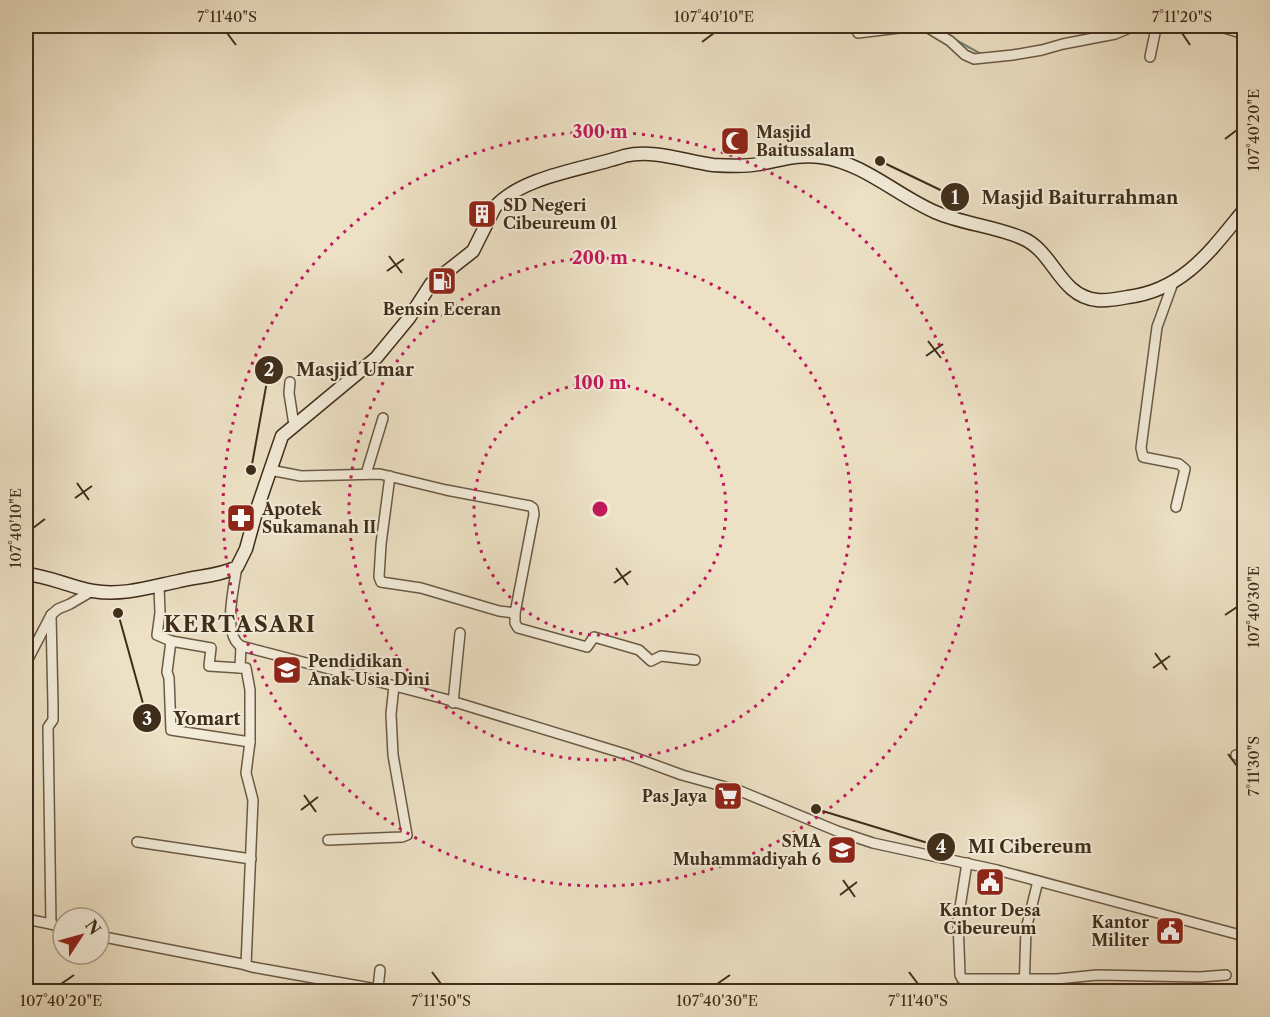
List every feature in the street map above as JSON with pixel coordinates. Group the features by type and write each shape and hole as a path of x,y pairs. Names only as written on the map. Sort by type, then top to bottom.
{"main road":[{"path":"26,574 42,576 93,591 127,592 220,574 237,567 246,549 282,436 376,358 409,318 431,284 473,251 495,207 504,197 542,180 635,153 714,165 758,164 789,156 836,160 876,178 916,203 936,212 1022,238 1038,249 1068,287 1095,300 1126,298 1159,291 1173,283 1200,262 1245,210"}],"street":[{"path":"858,33 915,26"},
{"path":"925,26 974,59 1042,50 1115,34 1134,26"},
{"path":"1150,57 1155,33 1153,26"},
{"path":"1218,26 1245,34"},
{"path":"1173,283 1157,327 1141,448 1143,457 1179,464 1185,470 1176,507"},
{"path":"290,382 289,393 294,425"},
{"path":"366,474 383,418"},
{"path":"270,470 301,476 366,474 390,476 446,490 530,506 534,514 515,613 515,623 518,627 587,647 594,637 641,651 651,661 661,656 695,660"},
{"path":"390,476 381,544 379,577 381,582 421,588 500,611 515,613"},
{"path":"237,567 230,626 233,640 241,646 394,686 625,754 682,775 740,792 873,843 902,851 968,863 1245,936"},
{"path":"159,586 160,613 157,635 171,642 211,648 209,666 246,668 248,671 250,742 246,773 253,800 246,965"},
{"path":"26,663 51,615 93,591"},
{"path":"26,919 51,924 48,727 53,720 51,615"},
{"path":"453,703 460,633"},
{"path":"171,642 167,672 171,730 250,742"},
{"path":"240,668 241,646"},
{"path":"328,840 408,835 393,755 391,714 394,686"},
{"path":"137,842 251,859"},
{"path":"968,863 958,920 962,979 1057,979 1097,975 1200,977 1226,975"},
{"path":"1024,992 1026,929 1038,881"},
{"path":"111,938 364,989 378,988 393,992"},
{"path":"378,988 380,970"},
{"path":"968,980 969,992"}],"green space":[{"path":"1242,958 1244,959 1244,991 1235,991"}],"waterway":[{"path":"954,39 983,55"}],"place":[{"name":"Masjid Baitussalam","path":"735,141"},
{"name":"Masjid Baiturrahman","path":"880,161"},
{"name":"SD Negeri Cibeureum 01","path":"482,214"},
{"name":"Bensin Eceran","path":"442,281"},
{"name":"Masjid Umar","path":"251,470"},
{"name":"Apotek Sukamanah II","path":"241,518"},
{"name":"Yomart","path":"118,613"},
{"name":"Pendidikan Anak Usia Dini","path":"287,670"},
{"name":"Pas Jaya","path":"728,796"},
{"name":"MI Cibereum","path":"816,809"},
{"name":"SMA Muhammadiyah 6","path":"842,850"},
{"name":"Kantor Desa Cibeureum","path":"990,882"},
{"name":"Kantor Militer","path":"1170,931"}],"district":[{"name":"KERTASARI","path":"240,624"}]}
